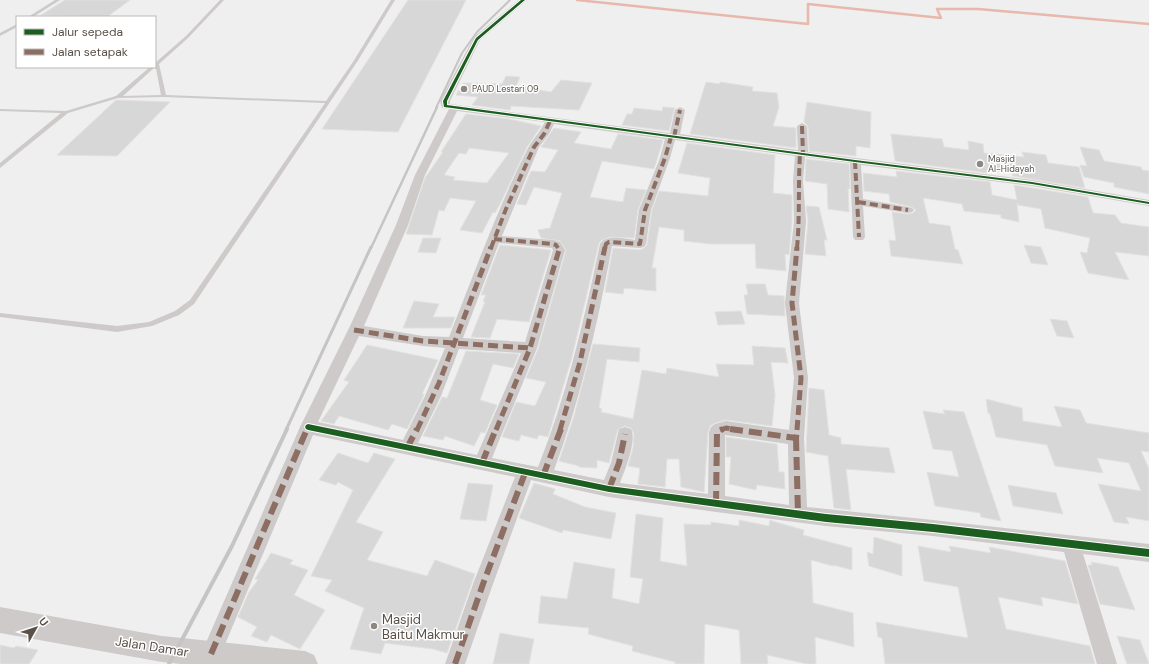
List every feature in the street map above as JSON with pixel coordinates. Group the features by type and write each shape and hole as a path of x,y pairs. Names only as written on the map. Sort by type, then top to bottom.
{"street":[{"path":"523,0 477,39 445,101 445,106 801,154 1032,183 1149,203"},
{"path":"211,654 308,427 402,225 420,175 454,108"},
{"path":"455,664 483,584 534,474 569,405 598,286 606,244 609,242 640,244 645,210 673,137 680,110"},
{"path":"407,448 421,422 449,359 454,342 494,239 534,146 544,134 550,121"},
{"path":"798,514 796,438 801,378 792,303 800,221 798,181 802,126"},
{"path":"855,161 859,237"},
{"path":"858,202 908,210"},
{"path":"482,463 530,348 559,250 556,245 553,244 494,239"},
{"path":"354,330 424,340 530,348"},
{"path":"308,427 609,489 798,514 1149,553"},
{"path":"716,504 717,432 726,428 796,438"},
{"path":"609,489 619,463 625,434"},
{"path":"1070,544 1107,664"},
{"name":"Jalan Damar","path":"0,620 162,649 168,656 186,652 305,664"}],"lane":[{"path":"32,16 58,0"},
{"path":"156,64 187,37 222,0"},
{"path":"0,315 117,329 150,324 177,313 192,302 355,62 393,0"},
{"path":"0,35 16,26"},
{"path":"118,97 152,68"},
{"path":"156,68 164,96"},
{"path":"0,110 66,112 118,97 164,96 328,102"},
{"path":"0,166 66,112"}],"building":[{"path":"65,0 130,0 108,16 41,15"},
{"path":"408,0 466,0 398,132 322,129"},
{"path":"506,76 520,77 516,86 529,87 551,92 561,80 592,83 579,110 511,106 510,110 472,105 478,97 456,95 463,83 502,84"},
{"path":"706,82 720,84 720,82 753,87 752,91 777,93 779,107 773,126 796,128 796,148 690,134"},
{"path":"116,100 170,102 117,156 57,155"},
{"path":"807,102 871,112 870,148 856,146 856,156 809,151 808,126 804,122"},
{"path":"663,107 675,108 669,131 622,125 627,114 632,114 634,108 662,111"},
{"path":"466,114 509,119 541,126 527,147 501,202 495,213 493,212 482,233 460,230 476,201 450,198 444,211 439,210 432,235 406,234 425,178 443,152 441,152","holes":["469,148 509,153 487,183 453,180 455,177 444,175 459,153 466,154"]},
{"path":"554,128 581,132 574,143 611,149 618,134 663,140 654,169 602,161 590,197 623,202 626,188 646,190 638,210 634,238 610,237 599,243 572,357 548,437 539,435 537,439 521,435 519,441 502,437 516,402 535,406 546,382 526,378 538,349 566,250 560,241 541,238 538,230 550,228 562,193 534,187 526,205 517,204 531,171 545,172 558,150 541,147"},
{"path":"891,134 942,139 944,147 969,150 968,141 983,144 984,153 1024,157 1022,152 1046,155 1048,163 1079,167 1085,188 1013,176 1012,173 988,170 988,173 895,161"},
{"path":"687,143 775,155 773,193 792,195 792,221 789,255 785,254 786,271 756,268 755,244 711,244 684,241 684,230 659,227 652,268 656,268 656,291 624,288 623,294 605,292 613,248 640,250 647,245 652,210 659,191 708,196 710,178 678,173"},
{"path":"1080,147 1099,150 1104,161 1141,167 1142,170 1149,171 1149,194 1114,187 1114,183 1084,177 1080,165 1087,166"},
{"path":"806,159 849,164 849,212 828,209 827,184 805,181"},
{"path":"896,171 990,182 992,195 1017,200 1014,185 1088,197 1093,213 1115,215 1121,223 1149,227 1149,256 1115,252 1129,280 1088,273 1080,252 1087,253 1090,238 1045,228 1041,209 1018,205 1017,203 1019,222 1001,218 1001,215 964,211 962,204 923,198 929,223 950,226 955,249 958,250 963,264 891,256 889,240 896,241 892,212 908,214 913,213 916,210 912,207 890,202 889,194 864,191 863,173 897,177"},
{"path":"806,206 819,207 827,240 824,240 826,256 805,254 808,221"},
{"path":"423,238 441,238 436,253 418,252"},
{"path":"500,245 551,250 529,322 497,319 490,338 471,337 485,302 483,301 486,295 481,295"},
{"path":"1024,245 1041,247 1048,265 1031,263"},
{"path":"746,284 765,284 768,295 784,296 785,316 747,314 744,295 748,295"},
{"path":"414,301 439,304 433,317 455,317 451,328 403,328"},
{"path":"741,311 745,324 718,325 715,312"},
{"path":"1050,319 1067,321 1074,338 1057,336"},
{"path":"593,344 640,348 639,362 607,359 599,408 602,409 601,412 633,419 642,370 666,374 667,368 719,377 716,364 754,365 752,346 785,348 788,363 771,362 775,395 772,426 726,420 710,426 708,432 704,492 681,487 679,459 667,459 665,487 638,484 640,468 628,466 633,448 634,434 631,428 625,426 618,429 609,463 597,460 597,468 579,467 559,461 574,416"},
{"path":"367,345 438,360 422,394 424,395 407,429 392,424 388,430 339,416 334,424 321,421 349,382 344,380"},
{"path":"466,351 519,354 513,368 493,364 480,400 497,405 485,433 481,432 474,446 445,436 443,440 423,436 442,397 447,398"},
{"path":"809,388 824,390 829,435 841,438 841,444 889,448 895,473 846,469 851,510 834,508 828,456 806,452"},
{"path":"986,399 1022,408 1023,421 1062,427 1054,406 1080,410 1086,423 1149,433 1149,452 1141,451 1149,469 1149,521 1126,517 1129,524 1114,522 1098,484 1141,491 1129,463 1097,458 1103,473 1055,466 1047,445 996,437 990,414 988,413"},
{"path":"943,410 964,412 1001,521 981,517 980,513 935,506 927,472 959,477 952,451 933,449 923,411 945,414"},
{"path":"726,437 777,444 779,472 784,472 785,489 757,485 756,490 729,484 731,457 726,457"},
{"path":"338,453 368,463 374,453 395,459 356,522 383,532 367,560 427,576 435,560 475,574 447,653 433,649 385,643 381,654 350,649 364,608 325,591 332,580 311,576 353,490 338,482 336,485 319,480"},
{"path":"468,483 493,485 486,521 460,519"},
{"path":"534,483 555,489 553,494 585,507 616,513 611,539 563,530 562,533 519,518"},
{"path":"1008,485 1056,493 1063,514 1013,506"},
{"path":"636,514 663,518 660,561 687,566 684,524 711,525 711,522 739,526 739,520 769,526 770,520 804,530 803,535 852,548 852,570 811,560 813,603 853,613 854,647 815,637 816,664 807,664 767,655 768,664 741,664 739,630 705,624 704,664 675,664 675,662 632,651 633,646 588,634 589,628 538,623 541,596 567,599 574,562 615,569 612,598 639,604 643,579 630,577"},
{"path":"874,537 902,545 902,576 869,566 867,552 873,554"},
{"path":"918,546 951,552 949,546 991,553 989,547 1065,561 1078,604 1041,597 1043,606 998,597 1006,629 1090,646 1095,664 885,664 882,638 878,637 876,622 968,638 958,587 924,581"},
{"path":"271,553 293,560 290,564 308,570 294,595 325,610 300,649 271,635 267,642 251,636 257,627 238,617 249,592 258,580 255,579"},
{"path":"1091,562 1118,567 1135,610 1100,604 1088,565 1092,565"},
{"path":"500,633 534,639 529,664 493,664"},
{"path":"1117,636 1140,640 1149,664 1127,664"},
{"path":"0,645 38,650 29,664 0,664"}],"waterway":[{"path":"577,0 808,24 808,4 941,18 937,9 978,9 1149,24"}],"railway":[{"path":"436,108 462,53 477,32 510,0"},
{"path":"371,248 437,107"},
{"path":"286,430 371,247"},
{"path":"169,664 232,546 287,429"}],"marked path":[{"path":"674,137 680,110"},
{"path":"407,448 439,383 506,209 534,147 544,134 550,121"},
{"path":"802,126 803,154"},
{"path":"543,476 573,391 588,332 606,244 609,242 640,244 645,210 665,158 671,137"},
{"path":"716,504 717,432 726,428 796,438 801,378 792,303 800,221 798,181 800,154"},
{"path":"855,161 859,237"},
{"path":"858,202 908,210"},
{"path":"482,463 530,348 559,250 556,245 553,244 494,239"},
{"path":"354,330 423,341 530,348"},
{"path":"211,654 308,427"},
{"path":"609,489 619,463 625,434"},
{"path":"796,438 798,514"},
{"path":"455,664 483,584 525,473"}],"cycle path":[{"path":"523,0 477,39 445,101 445,106 855,161 1032,183 1149,203"},
{"path":"308,427 609,489 826,518 933,528 1149,553"}],"place":[{"name":"PAUD Lestari 09","path":"464,89"},
{"name":"Masjid Al-Hidayah","path":"980,164"},
{"name":"Masjid Baitu Makmur","path":"374,626"}]}
